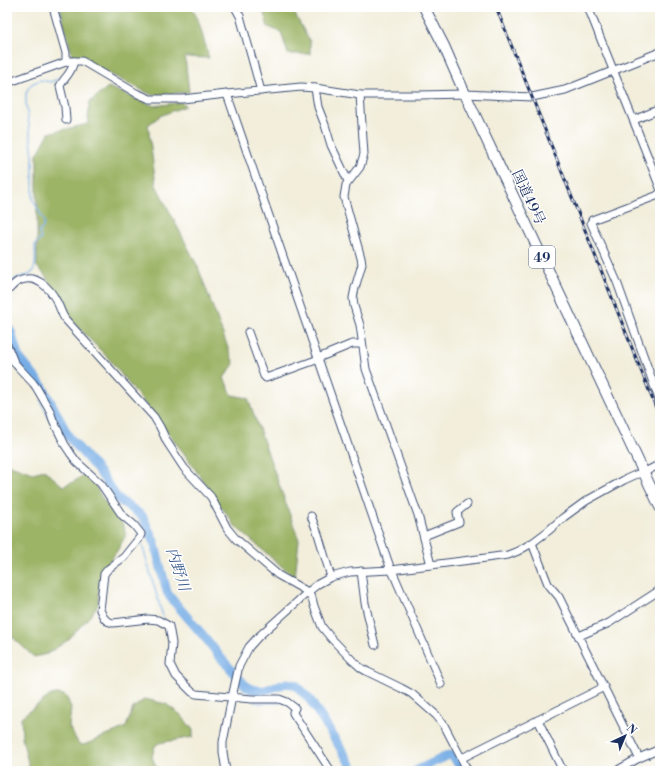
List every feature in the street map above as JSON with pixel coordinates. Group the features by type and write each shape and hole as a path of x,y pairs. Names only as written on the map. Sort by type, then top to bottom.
{"highway":[{"name":"国道49号","path":"424,7 444,46 465,94 660,507"}],"street":[{"path":"53,7 66,53 66,62"},
{"path":"235,7 240,16 261,90"},
{"path":"588,7 660,188"},
{"path":"7,82 66,62 74,61 82,62 148,99 182,99 301,87 360,94 465,94 532,97 565,90 660,52"},
{"path":"66,120 65,107 60,86 63,80 68,76 74,61"},
{"path":"315,88 318,107 331,145 348,181"},
{"path":"227,94 391,570 441,684"},
{"path":"360,94 364,154 360,167 344,188 344,197 361,258 361,267 354,288 354,306 360,325 366,369 410,493 424,536 431,565"},
{"path":"634,120 660,109"},
{"path":"660,193 656,196 592,220 591,223 617,282 660,400"},
{"path":"7,291 17,282 25,279 40,281 48,289 56,300 65,319 154,417 167,442 184,468 211,497 227,528 236,539 278,575 308,592 312,598 322,627 361,668 412,694 436,715 444,725 468,771"},
{"path":"248,332 266,378 316,360 352,344 362,344"},
{"path":"7,345 14,362 34,383 50,411 65,446 77,462 101,484 122,515 141,534 124,557 108,569 104,574 100,610 104,618 113,623 148,619 158,620 167,624 169,626 172,642 170,664 176,676 196,694 258,700 279,699 288,702 295,708 293,713 331,771"},
{"path":"226,771 223,752 224,742 239,666 249,647 258,637 318,584 332,577 350,572 391,570 431,565 486,558 518,551 532,543 586,501 629,477 643,473 660,464"},
{"path":"424,536 459,522 457,512 467,504"},
{"path":"312,516 332,577"},
{"path":"532,543 548,584 559,597 639,758"},
{"path":"361,571 365,603 375,645"},
{"path":"579,636 610,623 660,590"},
{"path":"461,758 604,687"},
{"path":"538,720 563,771"},
{"path":"616,771 639,758 660,749"}],"green space":[{"path":"60,7 191,7 198,19 209,58 185,57 189,92 152,95 72,55"},
{"path":"262,7 291,7 310,42 310,54 288,54 281,32 268,27"},
{"path":"108,87 154,106 182,102 185,106 160,116 148,125 156,185 198,267 234,364 224,378 232,395 248,398 299,540 295,578 235,526 183,452 109,359 75,324 44,274 37,267 37,155 49,133 88,124 89,103"},
{"path":"7,462 10,465 33,473 44,470 63,486 86,474 92,479 102,498 122,523 126,535 104,569 100,578 98,605 90,616 68,640 47,654 34,657 7,632"},
{"path":"51,695 64,695 68,700 71,708 69,727 79,744 84,745 126,727 133,708 145,699 166,704 181,715 193,730 193,737 159,743 155,746 152,757 158,771 30,771 22,738 21,717"}],"waterway":[{"path":"58,7 64,34"},
{"path":"7,286 16,278 29,275 34,270 35,245 41,239 39,231 44,223 33,197 33,155 26,104 26,93 33,83 41,80 50,82 58,79 64,74"},
{"name":"内野川","path":"7,328 11,332 18,356 43,387 69,437 100,473 118,499 143,517 154,541 167,592 170,597 247,687 262,691 287,683 296,685 310,700 355,771"},
{"path":"41,402 49,418"},
{"path":"65,450 73,462"},
{"path":"141,541 164,620"},
{"path":"254,702 280,703"},
{"name":"内野川","path":"415,771 449,755 455,759 461,771"}],"railway":[{"path":"496,7 660,418"}]}
